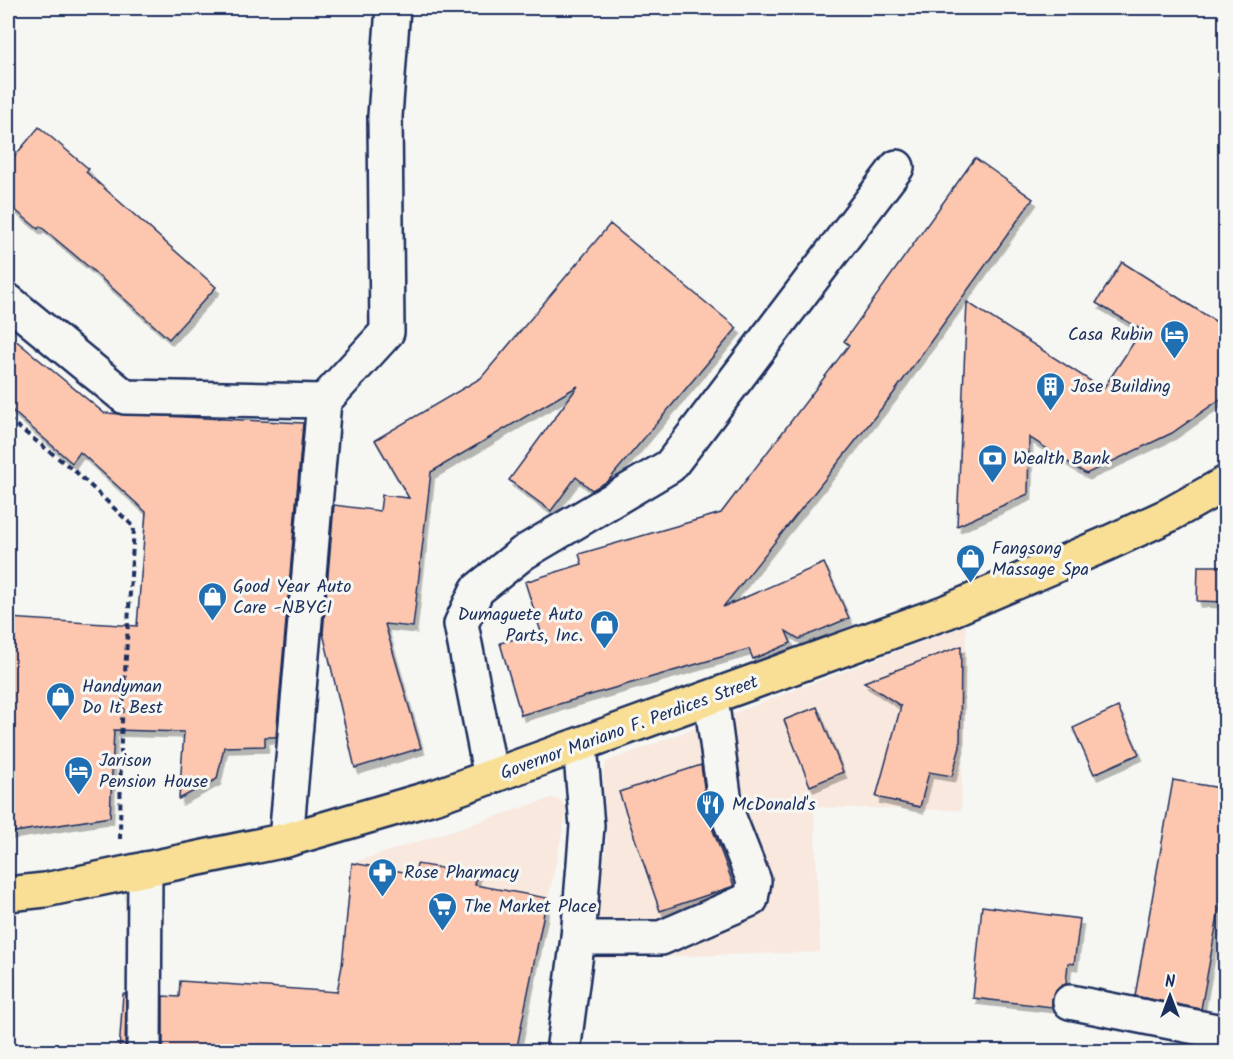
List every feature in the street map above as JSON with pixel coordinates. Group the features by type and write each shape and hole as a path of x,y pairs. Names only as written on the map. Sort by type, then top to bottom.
{"main road":[{"name":"Governor Mariano F. Perdices Street","path":"8,894 45,890 286,840 437,796 946,612 1117,539 1169,515 1226,483"}],"street":[{"path":"286,840 324,401 387,332 385,116 393,8"},
{"path":"491,777 461,624 477,590 523,553 670,466 897,167"},
{"path":"8,301 125,397 324,401"},
{"path":"578,938 662,938 751,899 754,881 726,810 711,698"},
{"path":"563,1052 578,938 587,826 580,745"},
{"path":"133,871 144,1052"},
{"path":"1070,1002 1226,1032"}],"path":[{"path":"8,418 76,472 134,527 121,738 133,871"}],"shaded area":[{"path":"966,625 961,810 814,807 820,952 592,959 607,841 603,774 606,762"},
{"name":"The Market Place","path":"552,798 560,800 566,808 565,819 516,1051 334,1052 352,863"}],"building":[{"path":"39,127 89,169 86,172 216,287 169,339 40,226 38,229 8,204 8,164"},
{"path":"975,158 1033,199 893,394 723,607 824,563 849,618 799,639 786,631 791,643 753,659 749,649 521,715 500,643 541,632 525,582 582,564 579,554 721,513 849,345 844,341"},
{"path":"610,224 737,328 608,481 592,490 576,477 551,511 509,480 578,386 431,472 413,627 385,624 421,748 355,768 323,633 334,505 380,511 382,495 409,498 375,440 481,378"},
{"name":"Jose Building","path":"1122,262 1226,328 1226,395 1172,433 1086,474 1029,437 1028,494 957,526 967,302 1103,389 1142,330 1096,303"},
{"name":"Good Year Auto Care -NBYCI","path":"8,334 104,413 303,423 276,737 265,737 265,746 224,747 217,779 179,799 184,732 114,730 110,817 8,833 8,618 137,626 146,512 80,452 72,463 8,407"},
{"path":"1198,566 1226,566 1226,602 1197,601"},
{"path":"961,646 960,747 952,776 929,772 920,807 876,797 901,706 864,682"},
{"path":"817,707 843,772 810,786 784,720"},
{"path":"1118,707 1139,754 1094,774 1073,728"},
{"path":"701,765 708,817 734,886 660,911 619,792"},
{"path":"1173,780 1226,789 1226,872 1201,1009 1135,996"},
{"name":"The Market Place","path":"352,863 415,874 417,864 477,874 475,885 547,898 516,1052 163,1052 163,996 179,997 180,981 337,992 342,966"},
{"path":"982,906 1080,919 1074,964 1068,963 1066,984 1056,990 1052,998 1052,1007 973,998"},
{"path":"123,994 126,994 125,1052 119,1052"}],"place":[{"name":"Casa Rubin","path":"1174,360"},
{"name":"Jose Building","path":"1050,412"},
{"name":"Wealth Bank","path":"992,484"},
{"name":"Fangsong Massage Spa","path":"971,584"},
{"name":"Good Year Auto Care -NBYCI","path":"212,622"},
{"name":"Dumaguete Auto Parts, Inc.","path":"604,650"},
{"name":"Handyman Do It Best","path":"61,722"},
{"name":"Jarison Pension House","path":"78,796"},
{"name":"McDonald's","path":"711,830"},
{"name":"Rose Pharmacy","path":"383,898"},
{"name":"The Market Place","path":"443,932"}]}
